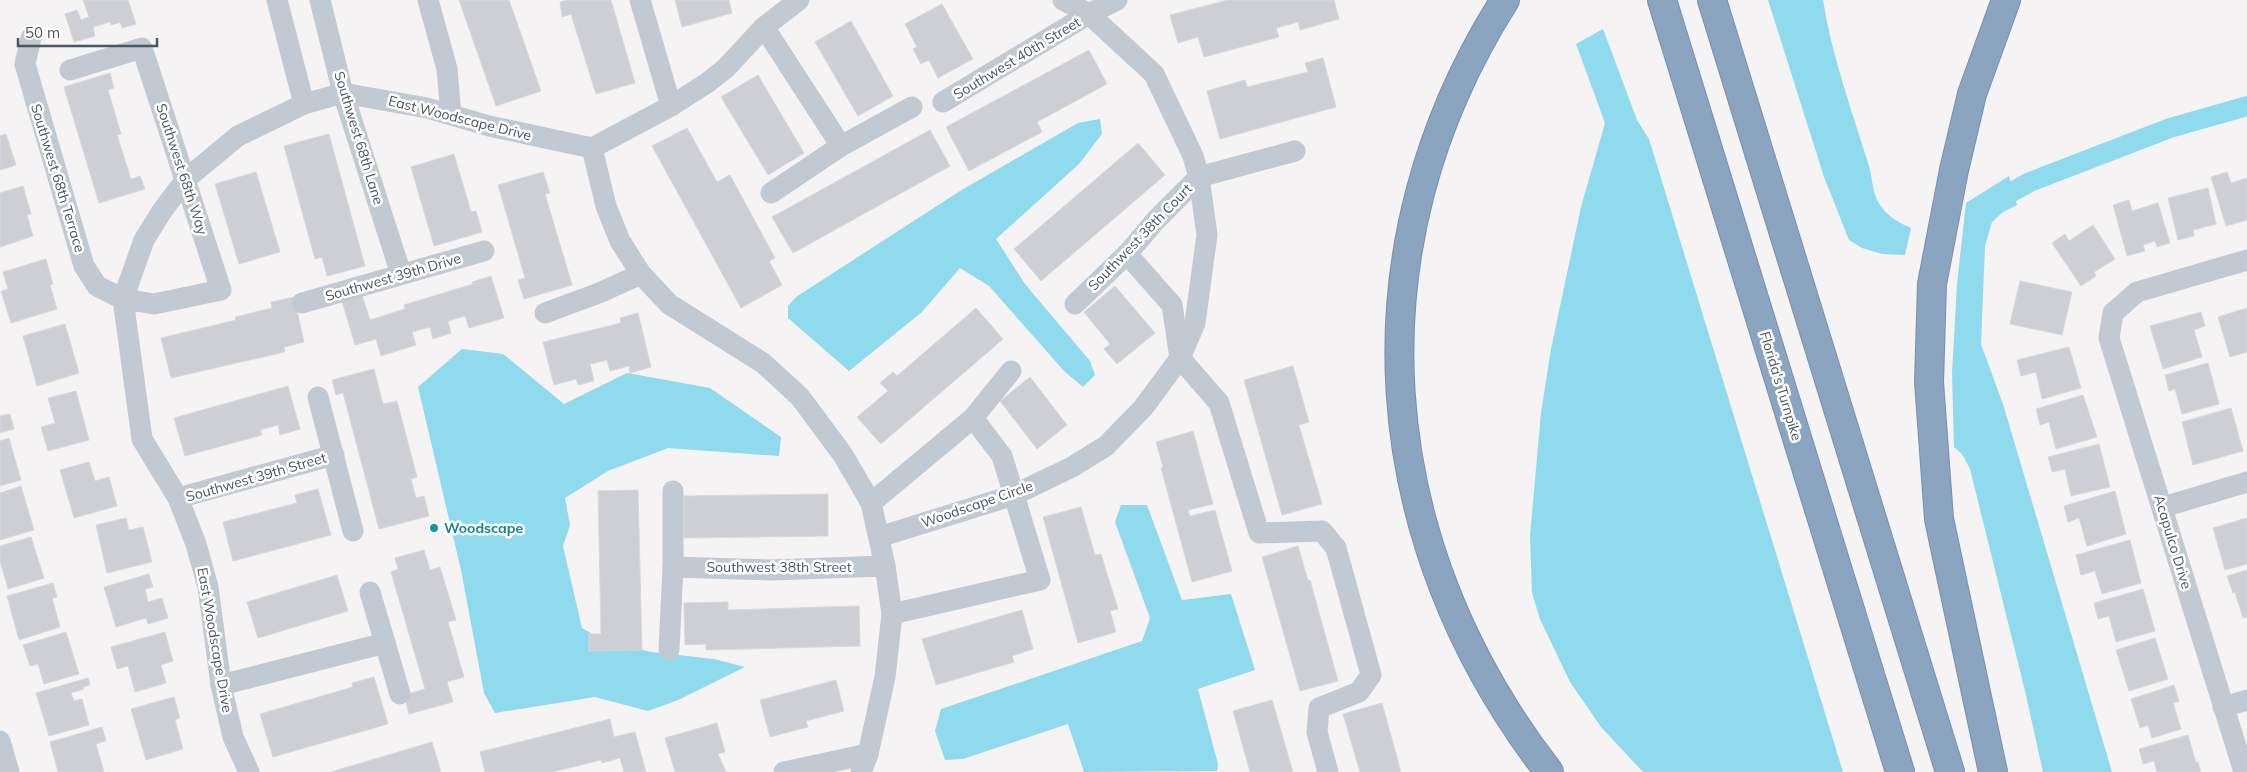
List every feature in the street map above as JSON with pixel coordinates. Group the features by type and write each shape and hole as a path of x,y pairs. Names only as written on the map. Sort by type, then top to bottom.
{"highway":[{"path":"1505,0 1458,83 1441,123 1414,212 1400,304 1398,348 1400,394 1411,475 1432,554 1449,600 1466,639 1490,684 1549,772"},
{"name":"Florida's Turnpike","path":"1662,0 1900,772"},
{"path":"1712,0 1950,772"},
{"path":"1993,772 1939,519 1929,382 1932,284 1972,94 2006,0"},
{"path":"1960,149 2023,0"}],"street":[{"path":"277,0 304,104"},
{"name":"Southwest 68th Lane","path":"320,0 344,93 401,274"},
{"path":"428,0 447,69 451,115"},
{"path":"640,0 671,106"},
{"path":"784,772 865,763 885,677 892,614 885,566 872,502 842,455 800,397 763,363 669,304 641,274 620,241 606,206 592,148 671,106 726,68 764,27 799,0"},
{"name":"Woodscape Circle","path":"879,537 1014,495 1072,467 1106,446 1143,408 1180,358 1195,323 1207,234 1199,177 1193,156 1154,74 1089,14 1063,0"},
{"name":"Southwest 40th Street","path":"944,102 1089,14 1117,0"},
{"path":"764,27 841,146"},
{"name":"Southwest 68th Terrace","path":"31,38 25,64 84,266 97,286 123,299"},
{"name":"Southwest 68th Way","path":"70,70 142,48 221,290 154,304 123,299"},
{"name":"East Woodscape Drive","path":"249,772 232,737 221,685 208,586 196,544 178,498 142,439 123,299 144,240 162,211 186,180 238,136 304,104 344,93 401,102 489,126 592,148"},
{"path":"771,193 841,146 912,107"},
{"name":"Southwest 38th Court","path":"1074,304 1127,254 1156,220 1199,177 1295,151"},
{"name":"Southwest 39th Drive","path":"302,302 484,251"},
{"path":"1127,254 1172,305 1180,358 1219,403 1260,533 1322,531 1336,548 1371,675 1359,692 1319,708 1317,732 1328,772"},
{"name":"Acapulco Drive","path":"2244,772 2108,338 2113,313 2137,292 2247,260"},
{"path":"545,313 599,294 641,274"},
{"path":"872,502 973,418 1011,371"},
{"path":"318,397 353,531"},
{"path":"892,614 1040,580 1002,456 973,418"},
{"name":"Southwest 39th Street","path":"178,498 334,455"},
{"path":"2162,506 2247,482"},
{"path":"669,650 673,567 673,490"},
{"name":"Southwest 38th Street","path":"673,567 771,570 885,566"},
{"path":"370,592 400,694"},
{"path":"221,685 385,643"},
{"path":"2224,707 2247,700"},
{"path":"0,741 6,771"}],"water":[{"path":"1768,0 1823,0 1837,63 1869,166 1877,199 1889,215 1911,228 1905,255 1882,254 1862,248 1849,240 1824,177"},
{"path":"1603,29 1637,120 1649,139 1843,772 1643,772 1601,727 1570,682 1540,619 1532,593 1530,536 1541,413 1551,349 1581,207 1605,123 1576,44"},
{"path":"1100,119 1102,134 1079,164 996,239 1025,284 1090,361 1095,375 1083,387 1064,371 989,286 960,268 922,312 849,371 788,318 788,306 796,297 960,191 1078,123"},
{"path":"2009,176 2017,205 2003,212 1992,222 1985,246 1981,344 2003,404 2112,772 2043,772 1970,469 1962,454 1954,447 1952,373 1957,284 1966,203"},
{"path":"462,349 503,354 564,404 627,373 710,388 781,437 779,456 668,448 608,471 565,498 570,525 563,546 582,628 603,640 651,652 714,659 745,667 678,700 648,711 595,697 495,713 484,693 461,570 418,387"},
{"path":"1121,505 1147,505 1182,600 1231,594 1255,670 1198,689 1218,764 1217,771 1084,772 1068,724 963,759 945,760 935,731 941,709 1142,641 1150,618 1115,522"}],"building":[{"path":"83,0 128,0 136,24 122,28 120,22 111,25 110,22 93,27 95,36 74,42 65,14 77,10 81,20 89,17"},
{"path":"459,0 509,0 541,91 496,106"},
{"path":"568,0 611,0 635,83 596,94 571,14 562,17 560,2"},
{"path":"675,0 729,0 732,13 682,27"},
{"path":"1228,0 1334,0 1339,19 1300,30 1298,22 1276,28 1279,37 1204,57 1198,37 1178,43 1170,15"},
{"path":"942,4 973,59 938,78 929,60 921,64 913,49 917,47 905,24"},
{"path":"851,21 893,96 858,116 815,42"},
{"path":"1089,50 1107,84 1037,122 1042,132 969,171 946,127"},
{"path":"1323,58 1336,107 1220,139 1207,91 1245,80 1247,87 1308,72 1305,63"},
{"path":"110,73 114,88 108,90 121,134 117,135 131,179 140,176 145,189 99,203 64,87"},
{"path":"758,75 804,153 768,175 721,97"},
{"path":"687,128 717,182 730,175 775,258 769,261 782,285 741,308 652,146"},
{"path":"930,130 950,166 793,253 772,217"},
{"path":"6,134 16,165 0,170 0,136"},
{"path":"329,134 365,266 327,276 322,257 315,259 284,146"},
{"path":"1138,143 1165,175 1041,281 1014,249"},
{"path":"454,154 471,212 476,211 482,232 434,246 411,167"},
{"path":"256,172 280,252 239,264 215,184"},
{"path":"543,172 550,193 545,194 572,285 524,299 518,280 525,278 498,185"},
{"path":"2227,172 2231,183 2247,178 2247,220 2226,226 2211,177"},
{"path":"23,186 31,214 27,215 33,236 0,247 0,193"},
{"path":"2208,188 2216,224 2193,230 2194,236 2178,240 2168,198"},
{"path":"2129,200 2132,211 2158,203 2170,243 2157,247 2155,241 2143,245 2145,251 2127,256 2113,205"},
{"path":"2093,225 2115,259 2094,272 2096,276 2081,286 2052,243 2065,234 2069,241"},
{"path":"46,259 53,284 50,285 57,309 11,323 1,291 8,289 3,272"},
{"path":"491,276 504,318 469,328 465,316 448,321 451,333 433,339 430,327 412,332 416,345 381,356 376,339 355,345 342,301 362,295 370,320 405,309 404,305 473,284 472,282"},
{"path":"2020,281 2072,292 2062,335 2010,324"},
{"path":"1115,286 1155,333 1117,364 1104,349 1110,344 1084,312"},
{"path":"294,297 304,342 284,347 285,352 171,378 161,338 236,320 235,317 272,308 271,302"},
{"path":"976,308 1003,339 881,444 857,417 888,391 880,383 893,372 897,376"},
{"path":"2247,308 2247,352 2230,357 2218,317"},
{"path":"2201,312 2205,326 2194,330 2202,357 2163,369 2150,326"},
{"path":"638,313 651,367 630,373 629,366 610,371 607,360 590,364 594,381 578,385 576,379 554,385 543,342 621,323 620,318"},
{"path":"65,324 79,373 37,386 23,336"},
{"path":"2069,347 2081,388 2042,399 2036,372 2021,376 2017,360"},
{"path":"2208,363 2219,404 2182,414 2175,389 2169,391 2165,375"},
{"path":"1293,366 1309,422 1299,425 1322,504 1282,515 1244,380"},
{"path":"374,369 383,404 397,401 417,477 411,479 416,498 424,496 429,516 379,529 343,393 336,395 332,380"},
{"path":"1030,377 1067,425 1037,449 1000,401"},
{"path":"288,386 300,429 280,435 278,425 260,430 262,435 185,456 174,418"},
{"path":"76,391 89,440 48,451 41,427 55,423 48,398"},
{"path":"2083,395 2097,437 2056,449 2049,422 2040,425 2036,409"},
{"path":"2231,408 2243,451 2193,465 2182,422"},
{"path":"10,414 14,429 0,433 0,416"},
{"path":"1193,431 1213,504 1188,510 1190,516 1215,510 1232,571 1192,582 1161,468 1163,467 1156,442"},
{"path":"9,438 21,480 0,486 0,441"},
{"path":"2099,444 2110,487 2071,496 2065,469 2052,472 2048,457"},
{"path":"89,462 95,481 109,477 117,506 74,518 60,470"},
{"path":"21,486 34,530 0,540 0,493"},
{"path":"318,489 331,535 233,561 223,522 297,503 295,495"},
{"path":"638,490 642,650 589,651 589,634 601,634 598,491"},
{"path":"2115,491 2126,534 2087,546 2079,518 2068,522 2064,506"},
{"path":"828,494 828,536 684,538 684,496"},
{"path":"1081,507 1095,555 1101,554 1118,609 1110,611 1116,632 1078,643 1043,517"},
{"path":"126,518 129,530 143,527 152,562 107,573 96,525"},
{"path":"2247,518 2247,564 2225,570 2213,528"},
{"path":"31,537 44,578 8,589 0,561 0,546"},
{"path":"2130,540 2141,583 2102,594 2095,571 2081,575 2076,555"},
{"path":"1298,546 1308,581 1310,580 1338,681 1300,691 1262,557"},
{"path":"424,550 430,570 440,567 456,620 448,622 464,677 447,682 453,702 409,714 404,695 425,689 391,572 398,569 395,558"},
{"path":"2247,570 2247,617 2243,618 2235,592 2233,593 2227,576"},
{"path":"149,574 153,587 145,589 148,602 162,598 168,618 148,624 146,618 116,627 104,587"},
{"path":"337,575 348,611 258,638 247,602"},
{"path":"53,583 57,597 52,598 60,627 19,640 7,596"},
{"path":"2143,589 2155,631 2116,642 2109,616 2098,619 2094,603"},
{"path":"728,602 728,610 859,606 860,646 706,650 706,644 685,645 684,603"},
{"path":"1022,610 1033,649 1012,656 1014,662 936,685 922,639"},
{"path":"66,632 79,674 44,684 38,664 30,666 23,645"},
{"path":"165,632 173,661 161,665 166,683 135,692 128,666 117,669 111,647"},
{"path":"2155,638 2168,679 2129,691 2116,650"},
{"path":"374,677 388,724 273,757 260,714 353,687 352,683"},
{"path":"88,678 90,685 71,693 74,701 82,699 89,725 49,736 36,693"},
{"path":"836,680 844,711 806,721 808,727 770,737 760,700"},
{"path":"2174,685 2179,701 2173,703 2181,729 2152,738 2148,725 2140,728 2131,699"},
{"path":"174,697 180,718 175,720 183,749 146,760 131,709"},
{"path":"1272,700 1293,772 1250,772 1233,711"},
{"path":"1382,703 1401,772 1360,772 1343,714"},
{"path":"610,719 614,737 635,732 646,772 624,772 620,758 602,763 601,760 553,772 485,772 480,752"},
{"path":"717,723 725,752 718,754 726,772 675,772 665,738"},
{"path":"102,727 106,741 96,744 104,772 58,772 50,742"},
{"path":"2188,735 2196,763 2198,762 2201,772 2157,772 2154,761 2143,764 2139,749"},
{"path":"432,742 441,772 331,772"}],"waterway":[{"path":"1990,204 2030,182 2170,128 2247,106"}],"place":[{"name":"Woodscape","path":"434,528"}]}
